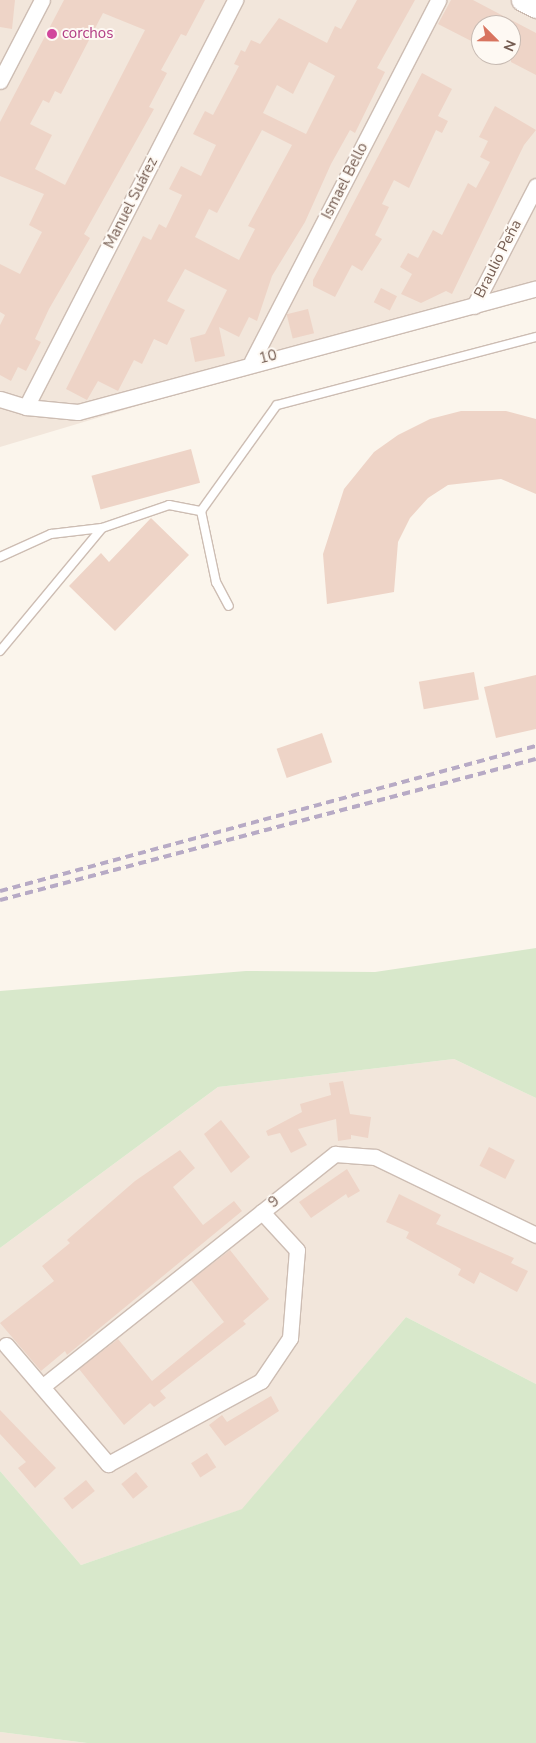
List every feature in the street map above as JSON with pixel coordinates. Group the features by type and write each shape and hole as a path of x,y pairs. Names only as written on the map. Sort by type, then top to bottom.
{"street":[{"path":"0,81 42,0"},
{"name":"Manuel Suárez","path":"26,407 236,0"},
{"name":"Ismael Bello","path":"252,361 438,0"},
{"path":"522,0 536,7"},
{"name":"Braulio Peña","path":"474,306 536,186"},
{"name":"10","path":"0,399 26,407 78,412 252,361 474,306 536,288"},
{"name":"9","path":"43,1386 335,1154 374,1157 536,1235"},
{"path":"6,1345 108,1464 261,1381 290,1338 297,1250 262,1212"}],"lane":[{"path":"229,606 216,582 201,511 277,405 536,337"},
{"path":"0,557 52,534 102,528 169,505 201,511"},
{"path":"0,651 102,528"}],"shaded area":[{"path":"0,0 536,0 536,287 0,447"},
{"path":"454,1059 536,1098 536,1384 406,1317 243,1509 81,1565 0,1471 0,1248 218,1087"},
{"path":"0,1732 87,1743 0,1743"}],"green space":[{"path":"536,948 536,1098 454,1059 218,1087 0,1248 0,991 246,971 375,972"},
{"path":"406,1317 536,1384 536,1743 87,1743 0,1732 0,1471 81,1565 242,1509"}],"building":[{"path":"0,0 15,0 12,29 0,27"},
{"path":"64,0 205,0 186,36 181,34 161,70 167,73 149,107 154,109 84,234 90,238 49,309 35,339 41,342 26,371 18,367 11,381 0,375 0,325 5,315 0,312 0,264 20,274 42,232 29,225 44,194 0,176 0,122","holes":["103,13 145,30 65,185 35,169 52,135 30,124 43,100 49,103 55,91 61,94"]},
{"path":"357,0 415,0 377,68 385,72 355,133 350,130 331,164 305,222 272,276 257,321 249,317 239,337 219,327 225,356 195,362 190,338 205,334 227,290 185,269 167,301 185,310 167,345 154,339 142,364 134,360 118,391 98,381 87,400 66,389 143,236 151,240 159,224 166,228 182,195 169,189 181,166 201,176 216,145 193,134 205,111 213,115 239,66 234,64 241,50 245,52 251,40 260,44 279,18 327,43 335,26 341,29","holes":["309,62 335,76 306,134 263,113 277,85 293,94","262,130 292,145 248,226 255,229 239,260 195,237 209,209 217,213"]},
{"path":"451,0 473,0 502,15 471,15 471,41 438,24"},
{"path":"521,25 536,33 536,75 517,65 521,65"},
{"path":"422,73 452,89 438,116 448,121 442,133 436,130 409,188 394,180 382,204 389,207 375,235 382,239 362,271 352,265 335,297 313,286 313,280"},
{"path":"495,106 536,130 524,145 452,294 446,291 421,303 401,294 412,274 400,267 408,253 418,258 433,230 442,235 468,183 476,188 490,162 480,157 488,141 479,137"},
{"path":"381,288 397,296 390,310 374,302"},
{"path":"308,309 314,333 293,339 287,314"},
{"path":"461,411 506,411 536,419 536,494 501,479 448,485 428,498 410,518 398,542 394,592 327,604 323,554 344,489 374,452 398,435 430,419"},
{"path":"191,449 200,483 101,509 92,476"},
{"path":"151,518 189,555 115,631 69,586 101,553 109,562"},
{"path":"474,672 479,700 424,709 419,682"},
{"path":"536,675 536,729 496,738 484,687"},
{"path":"322,733 332,762 287,778 277,749"},
{"path":"343,1081 350,1114 371,1117 368,1138 351,1135 351,1139 338,1141 336,1119 298,1129 307,1145 291,1153 280,1133 268,1136 266,1131 302,1112 300,1104 331,1095 329,1083"},
{"path":"221,1120 250,1157 231,1173 204,1134"},
{"path":"489,1147 515,1160 505,1179 479,1166"},
{"path":"180,1150 195,1168 173,1187 203,1225 234,1201 242,1211 67,1355 65,1351 41,1371 0,1323 54,1281 42,1266 70,1243 67,1240 135,1181"},
{"path":"347,1169 360,1191 348,1198 346,1194 311,1218 299,1202"},
{"path":"399,1194 441,1215 436,1224 514,1258 511,1263 528,1271 517,1292 480,1272 474,1284 458,1275 461,1269 406,1238 409,1232 386,1222"},
{"path":"230,1250 269,1299 243,1321 246,1324 160,1391 166,1398 154,1407 150,1403 124,1425 79,1369 118,1339 152,1381 224,1322 191,1280"},
{"path":"271,1396 279,1411 225,1446 209,1425 222,1415 227,1422"},
{"path":"0,1410 56,1468 35,1488 18,1468 26,1462 0,1434"},
{"path":"207,1453 216,1467 200,1478 191,1463"},
{"path":"136,1472 148,1487 133,1499 121,1484"},
{"path":"86,1480 95,1491 72,1509 63,1498"}],"railway":[{"path":"0,891 536,746"},
{"path":"0,900 536,759"}],"place":[{"name":"corchos","path":"52,34"}]}
